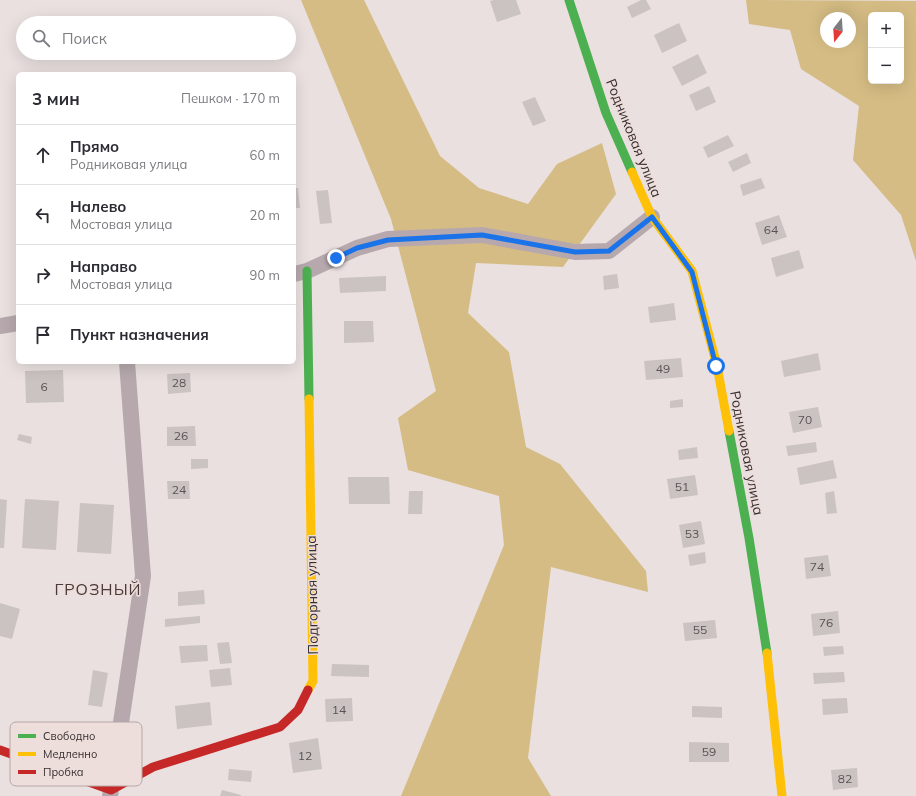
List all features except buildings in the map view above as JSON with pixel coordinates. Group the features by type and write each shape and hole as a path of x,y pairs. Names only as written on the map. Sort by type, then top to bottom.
{"street":[{"name":"Родниковая улица","path":"569,0 606,113 652,217 692,272 716,366 749,538 770,672 782,796"},
{"path":"301,272 357,248 388,240 482,235 575,252 609,251 652,217"},
{"name":"Подгорная улица","path":"142,774 153,767 280,727 298,710 314,681 301,272"},
{"path":"0,326 16,323"},
{"path":"121,722 143,576 127,364"},
{"path":"0,750 10,754"},
{"path":"92,786 110,793"},
{"name":"Подгорная улица","path":"110,793 122,786"}],"shaded area":[{"path":"301,0 364,0 440,156 479,188 528,204 557,164 602,143 616,194 563,267 476,263 468,313 509,352 526,447 560,464 646,571 648,592 551,567 528,758 551,796 401,796 504,545 499,496 408,470 398,418 436,391 391,219"},
{"path":"746,0 916,1 916,261 901,215 853,160 859,106 801,69 790,30 749,24"}],"traffic: fast":[{"path":"569,0 606,113 632,172"},
{"path":"307,271 309,399"},
{"path":"729,431 749,538 767,653"}],"traffic: slow":[{"path":"632,172 652,217 692,271 717,366 729,431"},
{"path":"308,690 313,681 309,399"},
{"path":"767,653 782,796"}],"traffic: jam":[{"path":"142,773 153,767 280,727 298,710 308,690"},
{"path":"0,750 10,754"},
{"path":"100,786 111,790 118,786"}],"district":[{"name":"ГРОЗНЫЙ","path":"98,589"}],"route":[{"path":"336,258 357,248 388,240 482,235 575,252 609,251 652,217 692,272 716,366"}]}
